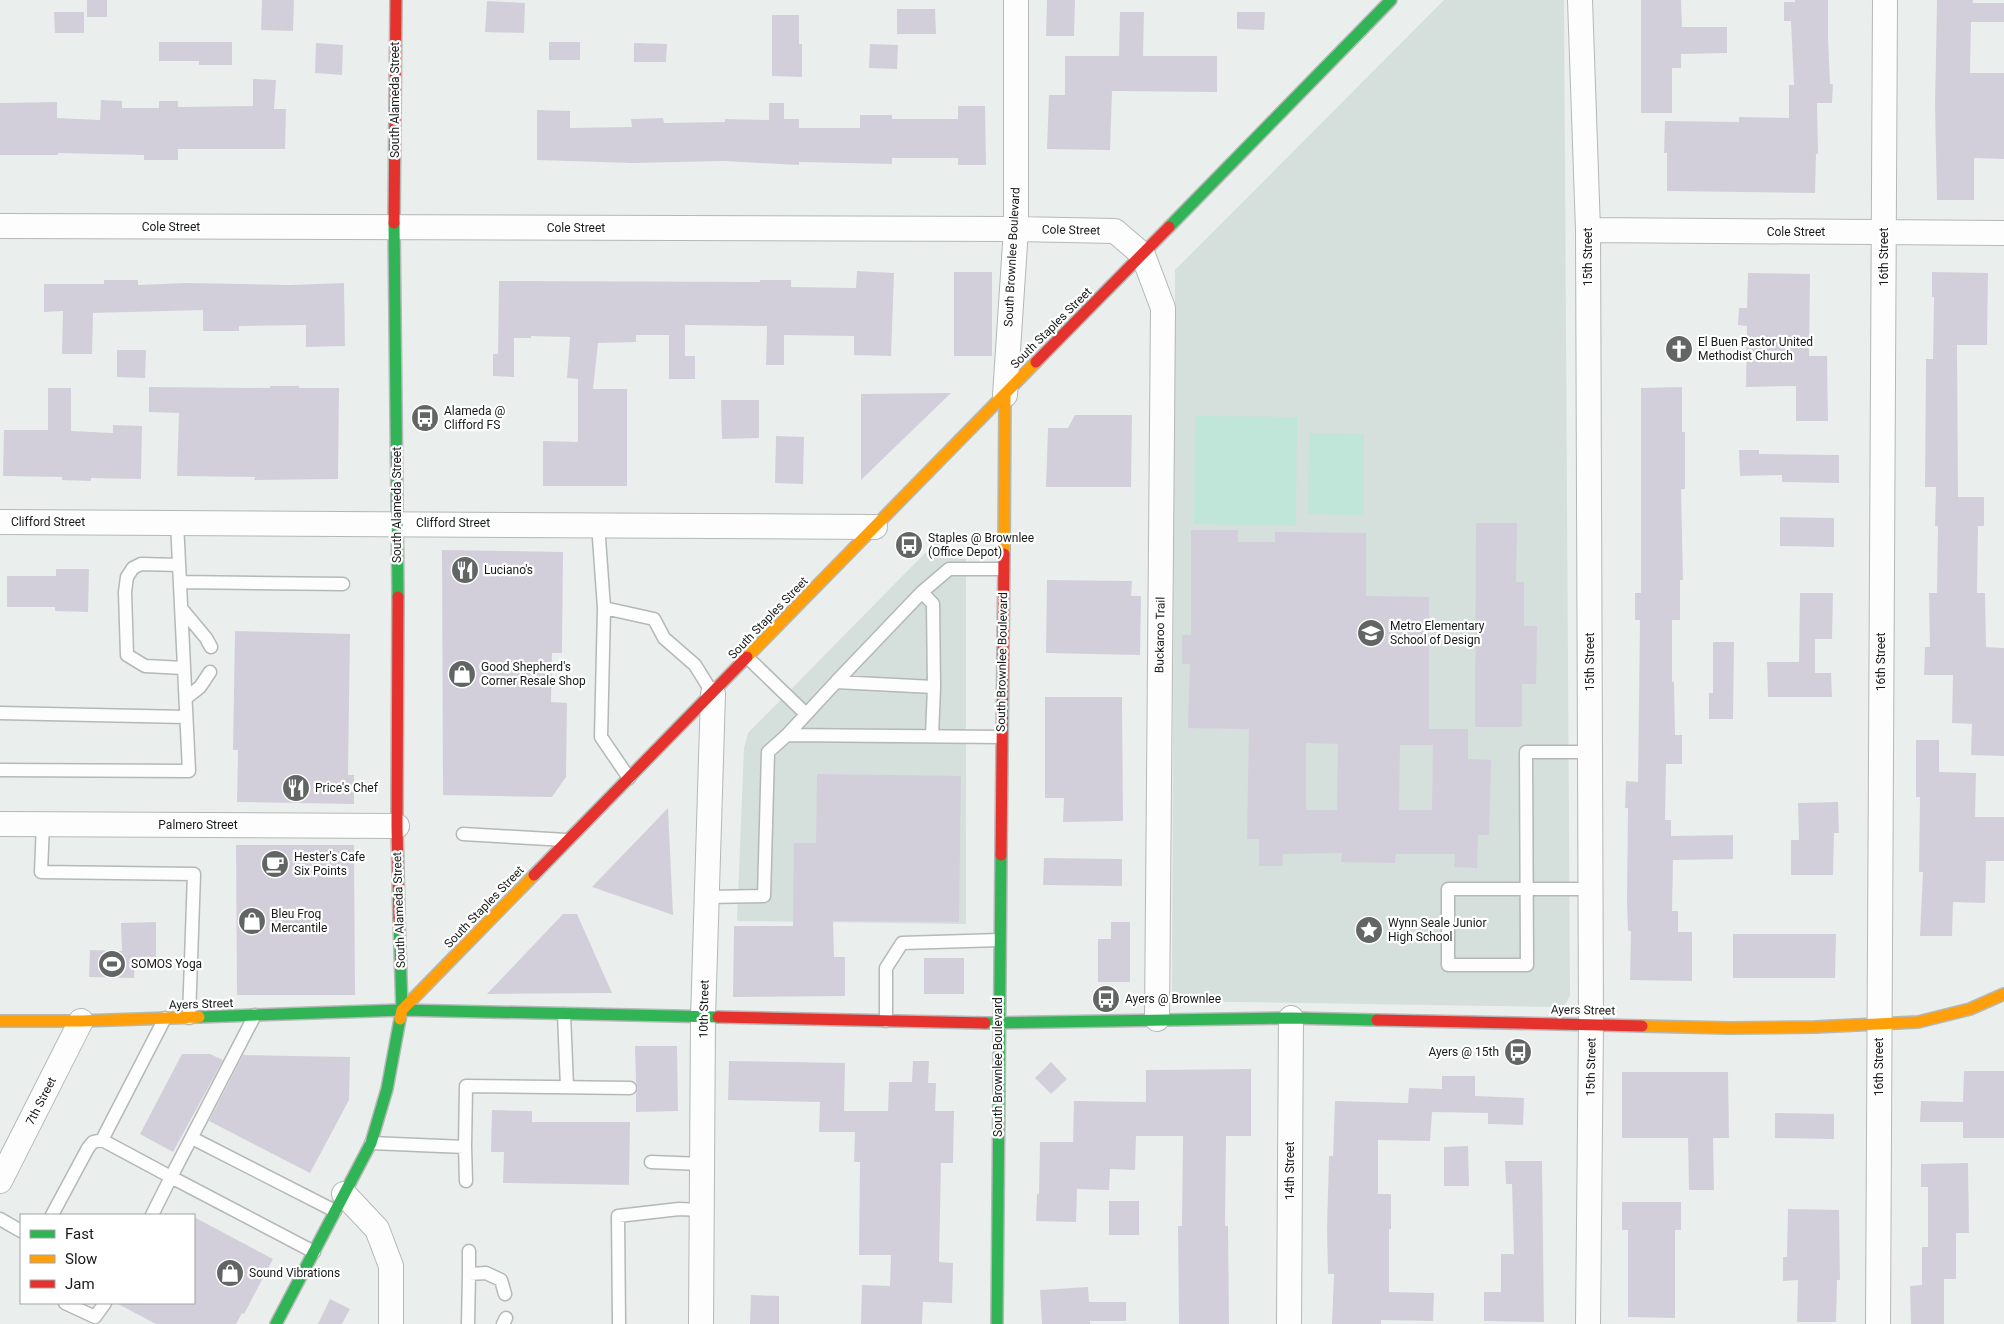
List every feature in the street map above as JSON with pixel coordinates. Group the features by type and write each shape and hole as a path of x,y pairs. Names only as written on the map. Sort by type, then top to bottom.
{"main road":[{"name":"South Alameda Street","path":"396,0 394,228 398,523 397,826 402,1010"},
{"name":"South Staples Street","path":"402,1010 1391,0"},
{"name":"South Brownlee Boulevard","path":"997,1324 998,1023 1005,395"},
{"name":"Ayers Street","path":"0,1021 81,1021 402,1010 998,1023 1291,1018 1729,1028 1879,1025 1918,1022 1970,1009 2004,994"},
{"path":"276,1324 371,1143 387,1089 402,1010"}],"street":[{"name":"South Brownlee Boulevard","path":"1005,395 1016,229 1016,0"},
{"name":"15th Street","path":"1580,0 1588,230 1591,1024 1588,1324"},
{"name":"16th Street","path":"1878,1324 1885,0"},
{"name":"Cole Street","path":"0,226 1016,229 1115,231 1143,255"},
{"name":"Cole Street","path":"1588,230 2004,234"},
{"name":"Buckaroo Trail","path":"1143,255 1164,308 1157,1019"},
{"name":"Clifford Street","path":"0,522 875,526"},
{"name":"10th Street","path":"701,1324 703,1018 713,694"},
{"name":"Palmero Street","path":"0,824 397,826"},
{"name":"14th Street","path":"1289,1324 1291,1018"},
{"name":"7th Street","path":"0,1181 81,1021"},
{"path":"340,1202 377,1229 391,1266 391,1324"}],"lane":[{"path":"0,770 189,771 177,522"},
{"path":"598,524 604,608 602,737 629,778"},
{"path":"179,564 140,564 133,568 127,577 125,592 127,655 145,666 184,668"},
{"path":"707,897 764,896 768,752 787,735 922,592 949,569 1003,569"},
{"path":"180,582 343,584"},
{"path":"922,592 933,604 934,687 932,736"},
{"path":"181,608 206,638 211,647"},
{"path":"604,608 654,619 664,638 694,665 713,694"},
{"path":"748,658 806,714"},
{"path":"186,698 200,687 210,672"},
{"path":"836,682 934,687"},
{"path":"0,713 186,717"},
{"path":"787,735 1001,737"},
{"path":"1590,752 1526,752 1526,890 1527,966 1448,965 1448,889 1526,890 1590,889"},
{"path":"43,824 41,872 194,874 189,1018"},
{"path":"464,834 567,841"},
{"path":"886,1021 886,968 902,943 999,940"},
{"path":"564,1014 567,1087"},
{"path":"153,1214 255,1016"},
{"path":"102,1140 165,1018"},
{"path":"466,1181 466,1086 630,1088"},
{"path":"192,1138 340,1202"},
{"path":"53,1214 88,1148 93,1142 102,1140 314,1252"},
{"path":"371,1143 465,1147"},
{"path":"651,1162 702,1164"},
{"path":"619,1324 618,1216 679,1209 702,1210"},
{"path":"0,1219 20,1230"},
{"path":"468,1324 469,1251"},
{"path":"469,1274 486,1273 502,1280 505,1294"},
{"path":"67,1304 95,1317 104,1304"}],"shaded area":[{"name":"Metro Elementary School of Design","path":"1444,0 1564,0 1570,996 1564,1007 1172,1001 1175,270"},
{"path":"936,542 953,558 966,559 966,924 737,921 744,748 748,733"}],"green space":[{"path":"1195,416 1297,417 1296,526 1194,524"},
{"path":"1309,433 1364,434 1364,515 1308,514"}],"building":[{"path":"87,0 107,0 107,17 87,17"},
{"path":"262,0 294,0 293,31 261,30"},
{"path":"1047,0 1075,0 1074,36 1046,36"},
{"path":"1641,0 1681,0 1682,27 1727,27 1727,53 1681,54 1681,68 1672,68 1672,113 1641,113"},
{"path":"1795,0 1828,0 1830,84 1833,84 1832,103 1817,103 1818,154 1816,154 1815,193 1667,191 1667,153 1664,153 1665,121 1739,122 1739,117 1789,118 1789,85 1794,85 1791,21 1784,21 1784,2 1795,2"},
{"path":"1937,0 1973,0 1973,3 2004,3 2004,22 1971,22 1970,73 2004,73 2004,159 1974,158 1974,200 1937,200 1935,107"},
{"path":"487,1 525,3 524,33 485,32"},
{"path":"897,9 935,9 936,34 897,34"},
{"path":"54,12 84,12 84,33 55,33"},
{"path":"1120,12 1144,12 1143,56 1217,56 1217,92 1112,91 1110,150 1047,149 1049,95 1065,95 1065,56 1119,56"},
{"path":"1237,12 1265,12 1264,30 1237,29"},
{"path":"772,15 799,15 799,44 802,44 802,77 772,76"},
{"path":"159,42 232,42 232,65 199,65 199,61 159,61"},
{"path":"549,42 580,42 580,60 549,60"},
{"path":"316,43 343,45 342,75 315,73"},
{"path":"634,43 667,44 666,62 634,62"},
{"path":"870,44 898,45 897,69 869,68"},
{"path":"253,79 276,80 274,109 286,109 285,149 178,149 178,160 144,160 144,155 58,153 58,155 0,155 0,103 57,102 57,118 100,120 101,100 122,101 122,108 159,108 159,101 178,101 178,107 253,106"},
{"path":"769,103 784,103 784,119 799,119 799,128 860,128 860,115 892,115 892,119 958,119 958,106 985,106 986,165 958,165 958,158 892,158 892,164 799,162 799,165 724,161 632,163 537,160 537,110 570,111 570,128 632,127 631,119 663,118 664,123 725,122 725,119 769,120"},
{"path":"857,271 894,273 891,356 854,355 854,336 784,335 784,365 766,365 767,326 685,325 685,356 695,356 695,379 669,379 669,335 636,335 636,342 598,343 593,389 627,389 627,486 543,486 543,441 578,442 578,379 567,378 570,337 531,336 531,338 514,338 514,377 493,376 493,354 498,354 499,281 760,282 760,280 791,280 791,287 856,288"},
{"path":"954,272 992,272 992,356 954,356"},
{"path":"1932,272 1988,273 1987,345 1957,345 1958,497 1984,497 1984,526 1978,526 1977,593 1985,593 1986,647 2004,648 2004,756 1971,755 1972,724 1952,723 1953,675 1924,675 1925,647 1930,647 1929,593 1937,593 1938,526 1935,526 1936,487 1925,487 1926,359 1933,359 1934,297 1932,297"},
{"path":"1748,273 1810,274 1809,356 1827,356 1828,421 1796,421 1796,386 1746,387 1747,326 1738,325 1739,308 1747,308"},
{"path":"104,280 138,280 138,285 187,283 290,285 344,283 345,346 306,347 306,325 239,326 239,331 203,331 203,310 93,313 92,354 62,354 63,311 44,312 44,284 104,284"},
{"path":"117,350 146,350 145,378 117,377"},
{"path":"270,386 339,388 338,479 254,480 255,477 177,476 179,413 149,412 149,387 270,388"},
{"path":"1682,387 1682,432 1685,432 1685,489 1681,489 1683,580 1680,580 1680,620 1672,620 1672,682 1674,682 1675,735 1682,735 1682,764 1666,764 1665,820 1671,820 1671,836 1733,835 1733,859 1673,860 1672,911 1678,911 1678,932 1692,932 1692,981 1630,980 1631,931 1628,931 1627,901 1628,808 1625,808 1626,781 1638,782 1640,620 1635,620 1635,593 1641,593 1641,388"},
{"path":"48,388 71,388 71,431 113,433 113,425 142,426 141,479 91,478 91,481 62,480 62,477 3,476 4,430 48,430"},
{"path":"951,393 861,480 861,394"},
{"path":"721,400 759,400 759,438 722,439"},
{"path":"1075,415 1132,415 1131,487 1046,487 1048,428 1068,428"},
{"path":"776,436 804,437 803,484 775,483"},
{"path":"1739,450 1759,450 1759,454 1839,455 1839,483 1782,482 1782,475 1740,476"},
{"path":"1780,517 1834,518 1834,547 1780,546"},
{"path":"1476,523 1517,523 1516,582 1524,582 1524,626 1537,626 1536,684 1522,684 1522,727 1475,727"},
{"path":"1191,530 1238,530 1238,542 1275,542 1275,532 1366,533 1366,596 1429,597 1429,729 1468,729 1468,759 1491,760 1489,835 1478,835 1477,868 1454,867 1455,854 1396,854 1395,863 1341,862 1342,853 1283,854 1282,866 1259,866 1259,839 1247,839 1249,729 1188,728 1190,664 1182,664 1182,635 1191,635","holes":["1306,743 1338,744 1337,810 1306,810","1400,745 1433,745 1432,810 1399,810"]},
{"path":"442,550 563,552 562,653 552,653 551,702 567,703 566,777 552,797 443,795"},
{"path":"56,569 89,569 88,612 55,611 55,607 7,607 7,576 56,576"},
{"path":"1047,580 1132,581 1131,596 1141,596 1140,655 1046,653"},
{"path":"1800,593 1833,593 1832,639 1815,639 1815,673 1831,673 1832,697 1768,697 1767,662 1799,662"},
{"path":"235,631 350,634 348,775 354,775 354,804 237,802 238,750 233,750"},
{"path":"1713,642 1734,642 1733,719 1709,719 1709,693 1713,693"},
{"path":"1045,697 1122,697 1123,821 1063,822 1064,798 1045,798"},
{"path":"1916,740 1939,740 1939,772 1976,773 1975,817 2004,817 2004,861 1986,861 1985,903 1953,902 1952,936 1920,936 1923,872 1919,872 1920,797 1916,797"},
{"path":"817,774 961,776 959,922 833,921 834,957 845,957 845,996 733,997 734,926 793,926 794,843 816,843"},
{"path":"1838,802 1839,833 1834,833 1833,875 1791,875 1791,840 1799,840 1798,803"},
{"path":"668,808 673,915 592,887"},
{"path":"236,845 354,845 355,995 237,995"},
{"path":"1044,858 1122,859 1122,886 1043,885"},
{"path":"563,914 577,914 612,993 487,994"},
{"path":"156,922 156,957 135,957 134,978 89,977 90,950 122,951 121,923"},
{"path":"1111,922 1130,922 1130,982 1098,982 1098,939 1111,939"},
{"path":"1733,934 1836,934 1835,978 1733,978"},
{"path":"924,958 964,958 964,994 924,994"},
{"path":"635,1046 677,1046 678,1111 636,1112 638,1088 636,1082"},
{"path":"182,1054 210,1054 223,1060 173,1152 140,1134"},
{"path":"243,1055 350,1057 349,1100 310,1173 209,1121"},
{"path":"729,1061 845,1063 844,1111 888,1111 889,1082 912,1082 913,1061 929,1061 928,1083 936,1083 935,1111 954,1111 953,1163 941,1163 939,1262 953,1263 952,1303 923,1302 922,1324 861,1324 862,1285 890,1286 891,1255 859,1255 860,1162 854,1162 855,1132 819,1132 820,1102 728,1100"},
{"path":"1051,1062 1067,1079 1051,1094 1035,1078"},
{"path":"1251,1069 1251,1136 1226,1136 1225,1226 1228,1226 1229,1324 1179,1324 1178,1226 1182,1226 1183,1136 1136,1136 1135,1170 1110,1169 1109,1190 1077,1189 1076,1222 1036,1221 1037,1194 1039,1194 1040,1142 1073,1142 1074,1101 1146,1102 1146,1070"},
{"path":"1964,1071 2004,1071 2004,1138 1963,1138 1963,1122 1920,1122 1921,1101 1963,1102"},
{"path":"1622,1072 1728,1072 1729,1138 1713,1138 1714,1190 1689,1190 1688,1138 1622,1138"},
{"path":"1442,1076 1475,1076 1475,1096 1524,1098 1523,1125 1488,1124 1488,1113 1432,1112 1430,1141 1378,1140 1378,1194 1391,1194 1389,1292 1434,1293 1433,1321 1381,1320 1381,1324 1332,1324 1334,1274 1328,1274 1327,1229 1329,1156 1333,1156 1335,1101 1408,1103 1409,1088 1442,1089"},
{"path":"492,1110 532,1111 532,1122 630,1122 629,1185 503,1183 504,1152 491,1152"},
{"path":"1775,1113 1834,1114 1834,1139 1775,1138"},
{"path":"1468,1146 1469,1186 1444,1186 1444,1147"},
{"path":"1505,1161 1542,1161 1544,1322 1484,1321 1484,1292 1501,1292 1501,1254 1514,1254 1512,1184 1506,1184"},
{"path":"1968,1163 1969,1233 1956,1233 1956,1279 1944,1279 1944,1324 1911,1324 1910,1286 1922,1285 1922,1247 1928,1247 1928,1187 1921,1187 1921,1164"},
{"path":"1109,1201 1139,1201 1139,1235 1109,1235"},
{"path":"1622,1202 1681,1202 1681,1230 1675,1230 1675,1318 1628,1317 1628,1230 1622,1230"},
{"path":"1788,1209 1839,1210 1840,1280 1837,1280 1836,1322 1797,1322 1798,1280 1783,1281 1783,1257 1787,1257"},
{"name":"Sound Vibrations","path":"195,1218 273,1259 244,1314 242,1313 236,1324 156,1324 118,1304 195,1304"},
{"path":"1088,1287 1089,1302 1126,1302 1126,1321 1090,1321 1090,1324 1042,1324 1040,1290"},
{"path":"751,1295 779,1296 779,1324 750,1324"},
{"path":"330,1299 350,1309 342,1324 318,1324"}],"traffic: fast":[{"path":"1169,227 1391,0"},
{"path":"394,223 398,597"},
{"path":"997,1324 1001,855"},
{"path":"399,918 402,1010"},
{"path":"199,1017 402,1010 718,1017"},
{"path":"985,1023 1291,1018 1377,1020"},
{"path":"276,1324 371,1143 387,1089 400,1019"}],"traffic: slow":[{"path":"747,657 1036,362"},
{"path":"1004,554 1005,395"},
{"path":"400,1019 402,1010 534,875"},
{"path":"1642,1026 1815,1027 1918,1022 1970,1009 2004,994"},
{"path":"0,1021 81,1021 199,1017"}],"traffic: jam":[{"path":"394,223 396,0"},
{"path":"1036,362 1169,227"},
{"path":"1001,855 1004,554"},
{"path":"398,597 397,826 399,918"},
{"path":"534,875 747,657"},
{"path":"718,1017 985,1023"},
{"path":"1377,1020 1642,1026"}],"place":[{"name":"El Buen Pastor United Methodist Church","path":"1679,349"},
{"name":"Alameda @ Clifford FS","path":"425,418"},
{"name":"Staples @ Brownlee (Office Depot)","path":"909,545"},
{"name":"Luciano's","path":"465,570"},
{"name":"Metro Elementary School of Design","path":"1371,633"},
{"name":"Good Shepherd's Corner Resale Shop","path":"462,674"},
{"name":"Price's Chef","path":"296,788"},
{"name":"Hester's Cafe Six Points","path":"275,864"},
{"name":"Bleu Frog Mercantile","path":"252,921"},
{"name":"Wynn Seale Junior High School","path":"1369,930"},
{"name":"SOMOS Yoga","path":"112,964"},
{"name":"Ayers @ Brownlee","path":"1106,999"},
{"name":"Ayers @ 15th","path":"1518,1052"},
{"name":"Sound Vibrations","path":"230,1273"}]}
